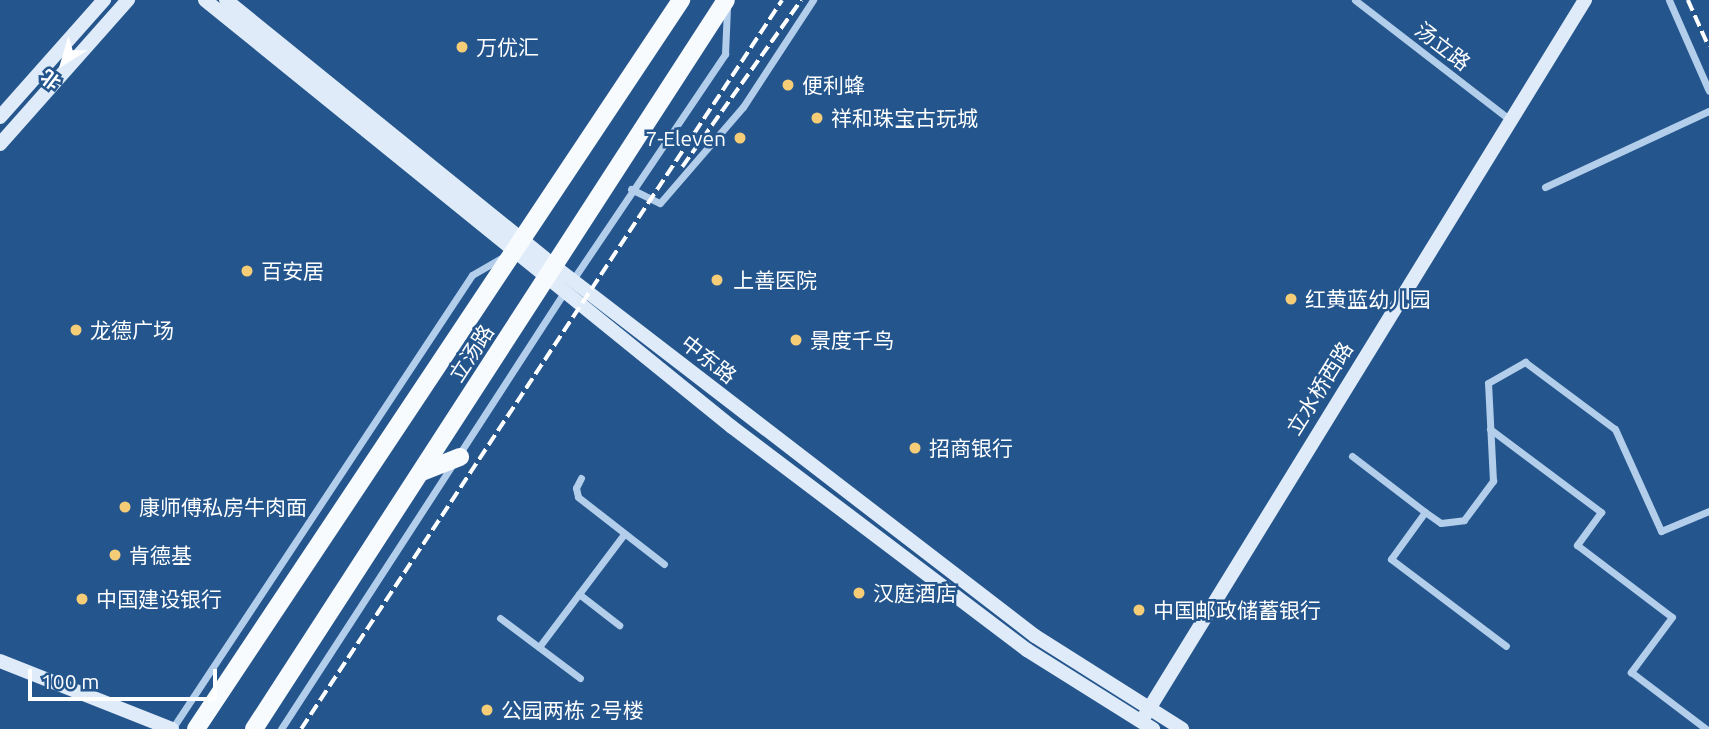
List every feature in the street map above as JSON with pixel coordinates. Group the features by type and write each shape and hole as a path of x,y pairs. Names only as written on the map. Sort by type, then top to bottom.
{"main road":[{"name":"立汤路","path":"196,729 681,0"},
{"name":"立汤路","path":"254,729 726,0"},
{"path":"422,472 460,457"}],"street":[{"path":"0,117 104,0"},
{"path":"0,144 128,0"},
{"name":"中东路","path":"205,0 519,244"},
{"name":"中东路","path":"226,0 519,244 550,272 563,295 1027,650 1144,723 1182,729"},
{"name":"立汤路","path":"281,729 460,457 631,189 725,54 726,0"},
{"path":"631,189 660,204 743,107 813,0"},
{"name":"汤立路","path":"1354,0 1510,120"},
{"name":"立水桥西路","path":"1144,723 1585,0"},
{"path":"1669,0 1709,91"},
{"path":"1545,187 1709,111"},
{"name":"立汤路","path":"172,729 472,275 519,244"},
{"name":"中东路","path":"550,272 572,280 1144,723"},
{"path":"1352,456 1441,523 1464,520 1493,481 1488,383 1525,362 1615,429 1661,531 1709,511"},
{"path":"1490,429 1601,512 1577,545 1672,617 1631,672 1706,729"},
{"path":"581,478 576,488 578,497 664,564"},
{"path":"1425,512 1391,559 1506,646"},
{"path":"539,647 624,534"},
{"path":"579,594 619,625"},
{"path":"500,618 580,678"},
{"path":"0,661 172,729"},
{"path":"0,669 154,729"}],"railway":[{"path":"301,729 782,0"},
{"path":"682,167 801,0"},
{"path":"1688,0 1709,47"}],"place":[{"name":"万优汇","path":"462,47"},
{"name":"便利蜂","path":"788,85"},
{"name":"祥和珠宝古玩城","path":"817,118"},
{"name":"7-Eleven","path":"740,138"},
{"name":"百安居","path":"247,271"},
{"name":"上善医院","path":"717,280"},
{"name":"红黄蓝幼儿园","path":"1291,299"},
{"name":"龙德广场","path":"76,330"},
{"name":"景度千鸟","path":"796,340"},
{"name":"招商银行","path":"915,448"},
{"name":"康师傅私房牛肉面","path":"125,507"},
{"name":"肯德基","path":"115,555"},
{"name":"汉庭酒店","path":"859,593"},
{"name":"中国建设银行","path":"82,599"},
{"name":"中国邮政储蓄银行","path":"1139,610"},
{"name":"公园两栋 2号楼","path":"487,710"}]}
